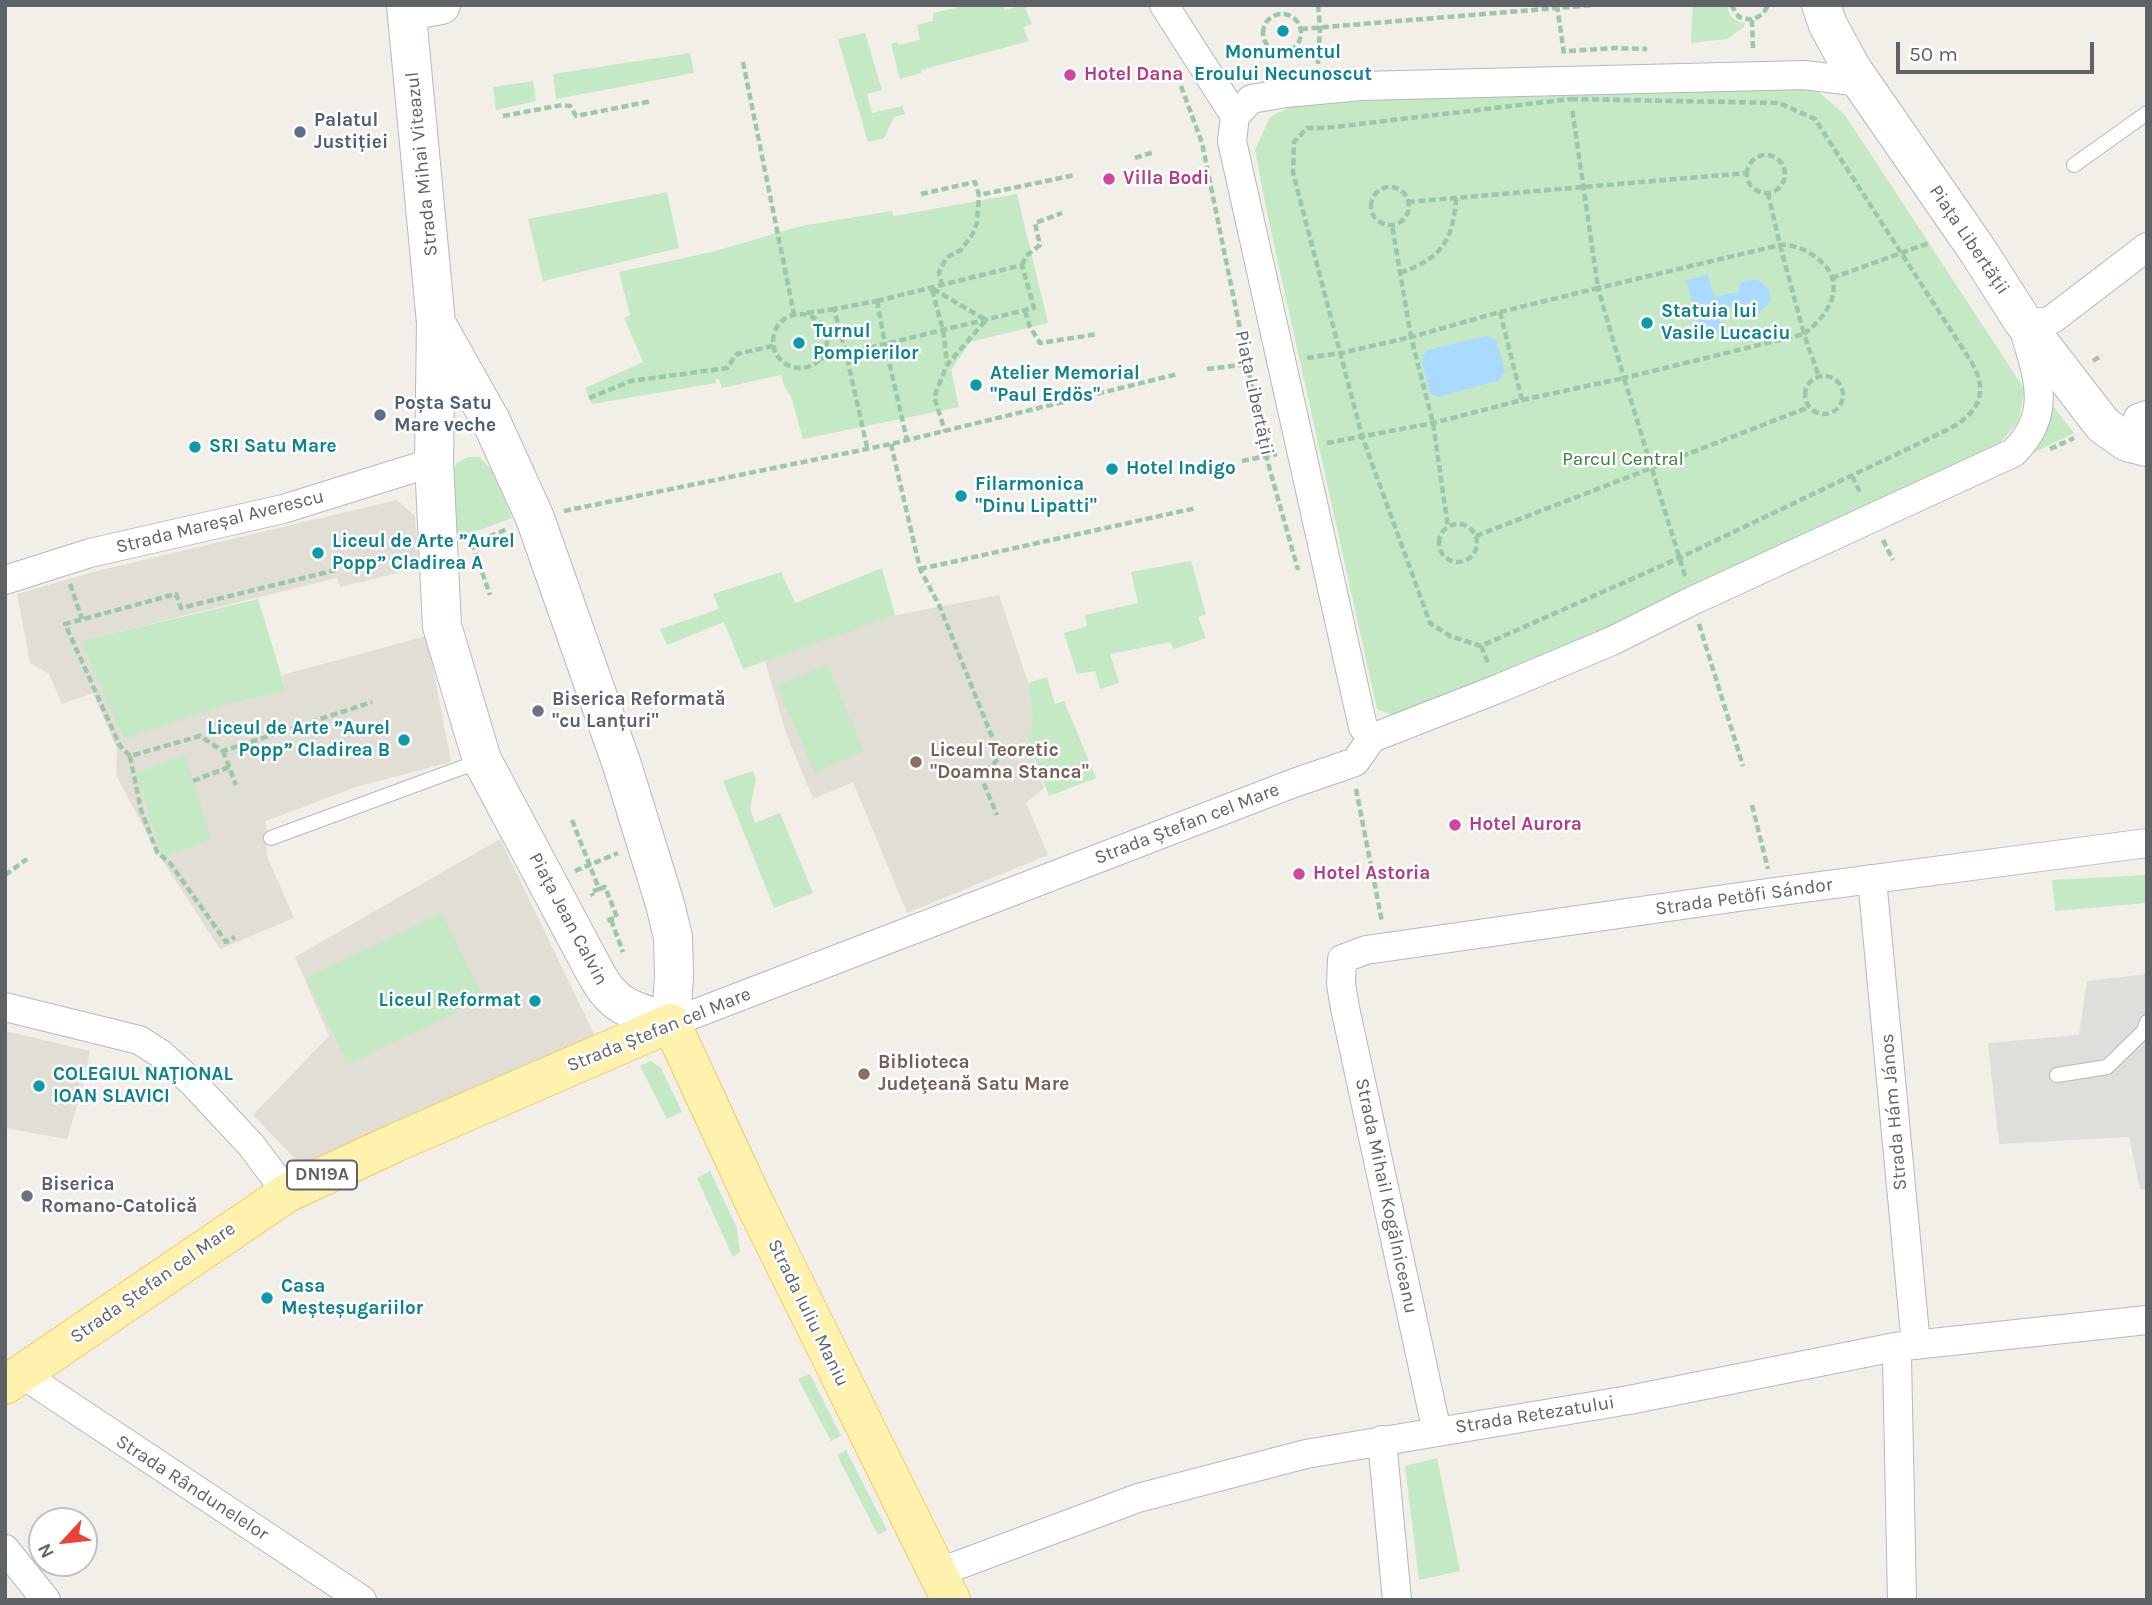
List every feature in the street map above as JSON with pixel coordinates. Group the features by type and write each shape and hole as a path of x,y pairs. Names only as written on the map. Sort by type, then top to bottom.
{"main road":[{"name":"Strada Ștefan cel Mare","path":"14,1380 287,1192 671,1023"},
{"name":"Strada Iuliu Maniu","path":"671,1023 754,1202 944,1586"}],"street":[{"path":"1164,5 1235,116 1235,154 1363,727 1372,738"},
{"name":"Piața Libertății","path":"1821,5 1839,47 1861,82 1979,251 2022,320 2134,426"},
{"name":"Strada Mihai Viteazul","path":"418,7 436,323 435,462"},
{"path":"1235,116 1251,99 1361,86 1804,75 1861,82"},
{"path":"1355,772 1372,738 1612,641 1692,601 2013,453 2025,442 2040,404 2022,320 2045,323 2054,318 2147,247"},
{"name":"Strada Mihai Viteazul","path":"436,323 494,428"},
{"path":"435,462 442,448 450,440 465,433 494,428 535,518 622,765 665,904 673,937 671,1023"},
{"name":"Strada Mareșal Averescu","path":"5,580 90,553 283,509 435,462"},
{"name":"Piața Jean Calvin","path":"435,462 442,626 482,760 609,994 628,1007 671,1023"},
{"name":"Strada Ștefan cel Mare","path":"671,1023 1294,783 1355,772"},
{"name":"Strada Petőfi Sándor","path":"1342,960 1366,950 2147,843"},
{"name":"Strada Hám János","path":"1872,879 1905,1346 1898,1371 1902,1600"},
{"name":"Strada Mihail Kogălniceanu","path":"1342,960 1340,984 1437,1432"},
{"path":"12,1005 139,1040 161,1054 194,1084 251,1145 287,1192"},
{"name":"Strada Retezatului","path":"944,1586 1138,1498 1306,1454 1629,1400 1905,1346 2147,1320"},
{"name":"Strada Rândunelelor","path":"14,1380 362,1600"},
{"path":"1382,1440 1397,1600"},
{"path":"5,1549 46,1600"}],"lane":[{"path":"2074,165 2147,113"},
{"path":"271,838 482,760"},
{"path":"2057,1075 2107,1067 2144,1031 2147,1022"}],"path":[{"path":"1277,5 1278,14"},
{"path":"1301,29 1594,5"},
{"path":"1731,5 1739,17 1752,20 1763,14 1768,5"},
{"path":"1284,13 1295,18 1301,29 1300,41 1291,50 1271,49 1264,38 1263,32 1268,20 1278,14 1284,13"},
{"path":"743,62 794,314"},
{"name":"Piața Libertății","path":"1177,76 1202,143 1266,456 1299,575"},
{"path":"1571,99 1598,288 1743,766"},
{"path":"1571,99 1779,103 1815,119 1900,254 1979,376 1980,397 1972,413 1960,424 1679,558 1481,646 1450,636 1430,623 1362,436 1293,173 1294,142 1307,128 1571,99"},
{"path":"503,116 562,105 570,106 576,116 652,101"},
{"path":"1135,158 1154,152"},
{"path":"1768,155 1779,159 1785,170 1784,182 1775,191 1768,193 1755,190 1747,173 1748,166 1756,157 1768,155"},
{"path":"1409,202 1747,173"},
{"path":"979,195 1074,175"},
{"path":"921,194 975,182 979,195 977,222 972,235 961,250 947,257 939,272 942,286"},
{"path":"1391,187 1402,192 1409,202 1407,214 1398,224 1392,225 1374,218 1370,205 1375,194 1391,187"},
{"path":"1768,193 1804,334 1819,377"},
{"path":"1400,273 1422,265 1438,253 1451,234 1456,198"},
{"path":"1022,265 877,301 794,314 778,326 773,338 775,352 784,363 797,368 811,366 821,359 1034,309 1022,265 1026,256 1040,246 1035,223 1062,213"},
{"path":"1392,225 1411,337 1433,423 1448,527"},
{"path":"1832,278 1929,243"},
{"path":"1341,353 1780,245 1807,251 1821,260 1831,273 1833,295 1830,306 1823,317 1804,334 1433,423 1362,436"},
{"path":"932,289 986,320"},
{"path":"932,289 943,330 947,365"},
{"path":"877,301 907,440"},
{"path":"834,309 867,447"},
{"path":"1025,311 1030,327 1040,342 1098,334"},
{"path":"1500,312 1522,400"},
{"path":"804,314 815,319 824,330 827,344 821,359"},
{"path":"945,431 934,397 947,365 986,320"},
{"path":"589,398 631,381 727,368 737,354 774,346"},
{"path":"1207,369 1249,364"},
{"path":"559,512 891,444 1178,374"},
{"path":"1819,377 1831,378 1840,386 1843,398 1841,404 1826,415 1819,414 1805,401 1806,388 1819,377"},
{"path":"1476,536 1809,407"},
{"path":"891,444 920,569 940,607 1000,757 981,777 996,815"},
{"path":"920,569 1196,508"},
{"path":"461,548 518,525"},
{"path":"1466,525 1476,536 1477,545 1472,557 1454,562 1443,555 1440,536 1448,527 1466,525"},
{"path":"472,543 490,595"},
{"path":"235,937 226,942 170,863 157,852 141,810 130,756 120,746 65,624 176,594 181,608 336,570"},
{"path":"69,580 82,620"},
{"path":"222,751 372,702"},
{"path":"130,756 200,736 222,751 236,785"},
{"path":"193,781 229,767"},
{"path":"1355,772 1385,936"},
{"path":"1752,805 1774,892"},
{"path":"572,820 599,890"},
{"path":"571,873 622,851"},
{"path":"5,875 27,859"},
{"path":"595,903 591,892 605,887 617,917 603,923 599,913"}],"shaded area":[{"path":"397,500 415,516 419,568 340,587 337,578 82,641 232,703 286,691 282,675 427,636 451,762 356,787 266,821 267,856 294,918 220,949 157,852 116,775 117,749 93,693 62,704 49,674 30,663 17,594 97,571"},
{"name":"Liceul Teoretic \"Doamna Stanca\"","path":"999,595 1028,683 1033,718 1028,742 1044,788 1026,803 1048,855 907,913 853,782 813,799 785,730 765,661 882,618"},
{"path":"500,839 596,1038 304,1168 253,1115 329,1036 295,957"},
{"path":"2147,974 2147,1190 2140,1189 2129,1137 1999,1144 1988,1043 2079,1035 2087,981"},
{"name":"COLEGIUL NAŢIONAL IOAN SLAVICI","path":"5,1031 90,1051 67,1139 5,1128"}],"green space":[{"path":"969,5 1003,5 1005,10 1024,5 1032,24 1023,27 1029,41 921,70 921,73 900,79 891,44 920,40 917,25 933,21 933,13"},
{"path":"1693,5 1727,5 1735,20 1745,23 1744,27 1727,39 1691,43"},
{"path":"865,33 882,90 867,94 872,113 902,106 905,114 894,117 884,138 868,142 838,39"},
{"path":"690,53 694,73 556,99 553,74"},
{"path":"533,81 536,101 496,110 493,87"},
{"name":"Parcul Central","path":"1806,81 1845,115 2025,390 2018,422 2001,442 1910,487 1405,720 1377,709 1255,150 1270,117 1304,100"},
{"path":"667,192 679,248 543,281 528,219"},
{"path":"1017,194 1048,323 970,342 951,370 959,407 803,439 791,396 781,375 722,388 719,379 715,379 716,383 592,404 585,388 643,362 624,318 630,315 619,272 712,252 801,226 892,211 894,216"},
{"path":"2045,396 2074,433 2023,458"},
{"path":"467,457 479,457 492,470 512,518 448,542 451,473 456,464"},
{"path":"1191,561 1206,614 1198,617 1206,638 1174,649 1170,642 1110,654 1119,683 1100,689 1095,671 1077,674 1064,633 1087,626 1085,615 1138,603 1131,572"},
{"path":"882,568 895,615 743,669 724,622 667,645 660,629 719,609 713,594 781,572 795,603"},
{"path":"258,599 286,691 232,703 124,739 81,641"},
{"path":"827,664 864,751 815,773 777,686"},
{"path":"1047,677 1055,704 1064,701 1096,778 1049,796 1028,742 1033,718 1028,683"},
{"path":"185,755 211,839 163,857 136,773"},
{"path":"753,771 756,779 750,808 755,823 780,813 813,893 774,908 723,781"},
{"path":"2147,875 2147,903 2055,911 2052,880"},
{"path":"442,913 484,999 348,1064 306,978"},
{"path":"651,1061 661,1068 682,1112 667,1119 640,1066"},
{"path":"710,1171 737,1228 740,1252 733,1257 697,1178"},
{"path":"810,1374 841,1436 831,1441 798,1379"},
{"path":"846,1450 887,1530 878,1535 837,1455"},
{"path":"1437,1458 1460,1571 1419,1580 1405,1466"}],"water":[{"path":"1708,275 1714,297 1738,292 1740,284 1751,279 1765,285 1771,301 1758,314 1749,312 1741,304 1717,310 1722,331 1701,336 1686,280"},
{"path":"1487,336 1496,340 1505,371 1500,380 1438,397 1430,393 1421,360 1427,350"}],"place":[{"name":"Monumentul Eroului Necunoscut","path":"1283,31"},
{"name":"Hotel Dana","path":"1070,75"},
{"name":"Palatul Justiției","path":"300,132"},
{"name":"Villa Bodi","path":"1109,179"},
{"name":"Statuia lui Vasile Lucaciu","path":"1647,323"},
{"name":"Turnul Pompierilor","path":"799,343"},
{"name":"Atelier Memorial \"Paul Erdös\"","path":"976,385"},
{"name":"Poșta Satu Mare veche","path":"380,415"},
{"name":"SRI Satu Mare","path":"195,447"},
{"name":"Hotel Indigo","path":"1112,469"},
{"name":"Filarmonica \"Dinu Lipatti\"","path":"961,496"},
{"name":"Liceul de Arte ”Aurel Popp” Cladirea A","path":"318,553"},
{"name":"Biserica Reformată \"cu Lanțuri\"","path":"538,711"},
{"name":"Liceul de Arte ”Aurel Popp” Cladirea B","path":"404,740"},
{"name":"Liceul Teoretic \"Doamna Stanca\"","path":"916,762"},
{"name":"Hotel Aurora","path":"1455,825"},
{"name":"Hotel Astoria","path":"1299,874"},
{"name":"Liceul Reformat","path":"535,1001"},
{"name":"Biblioteca Judeţeană Satu Mare","path":"864,1074"},
{"name":"COLEGIUL NAŢIONAL IOAN SLAVICI","path":"39,1086"},
{"name":"Biserica Romano-Catolică","path":"27,1196"},
{"name":"Casa Meșteșugariilor","path":"267,1298"}]}
